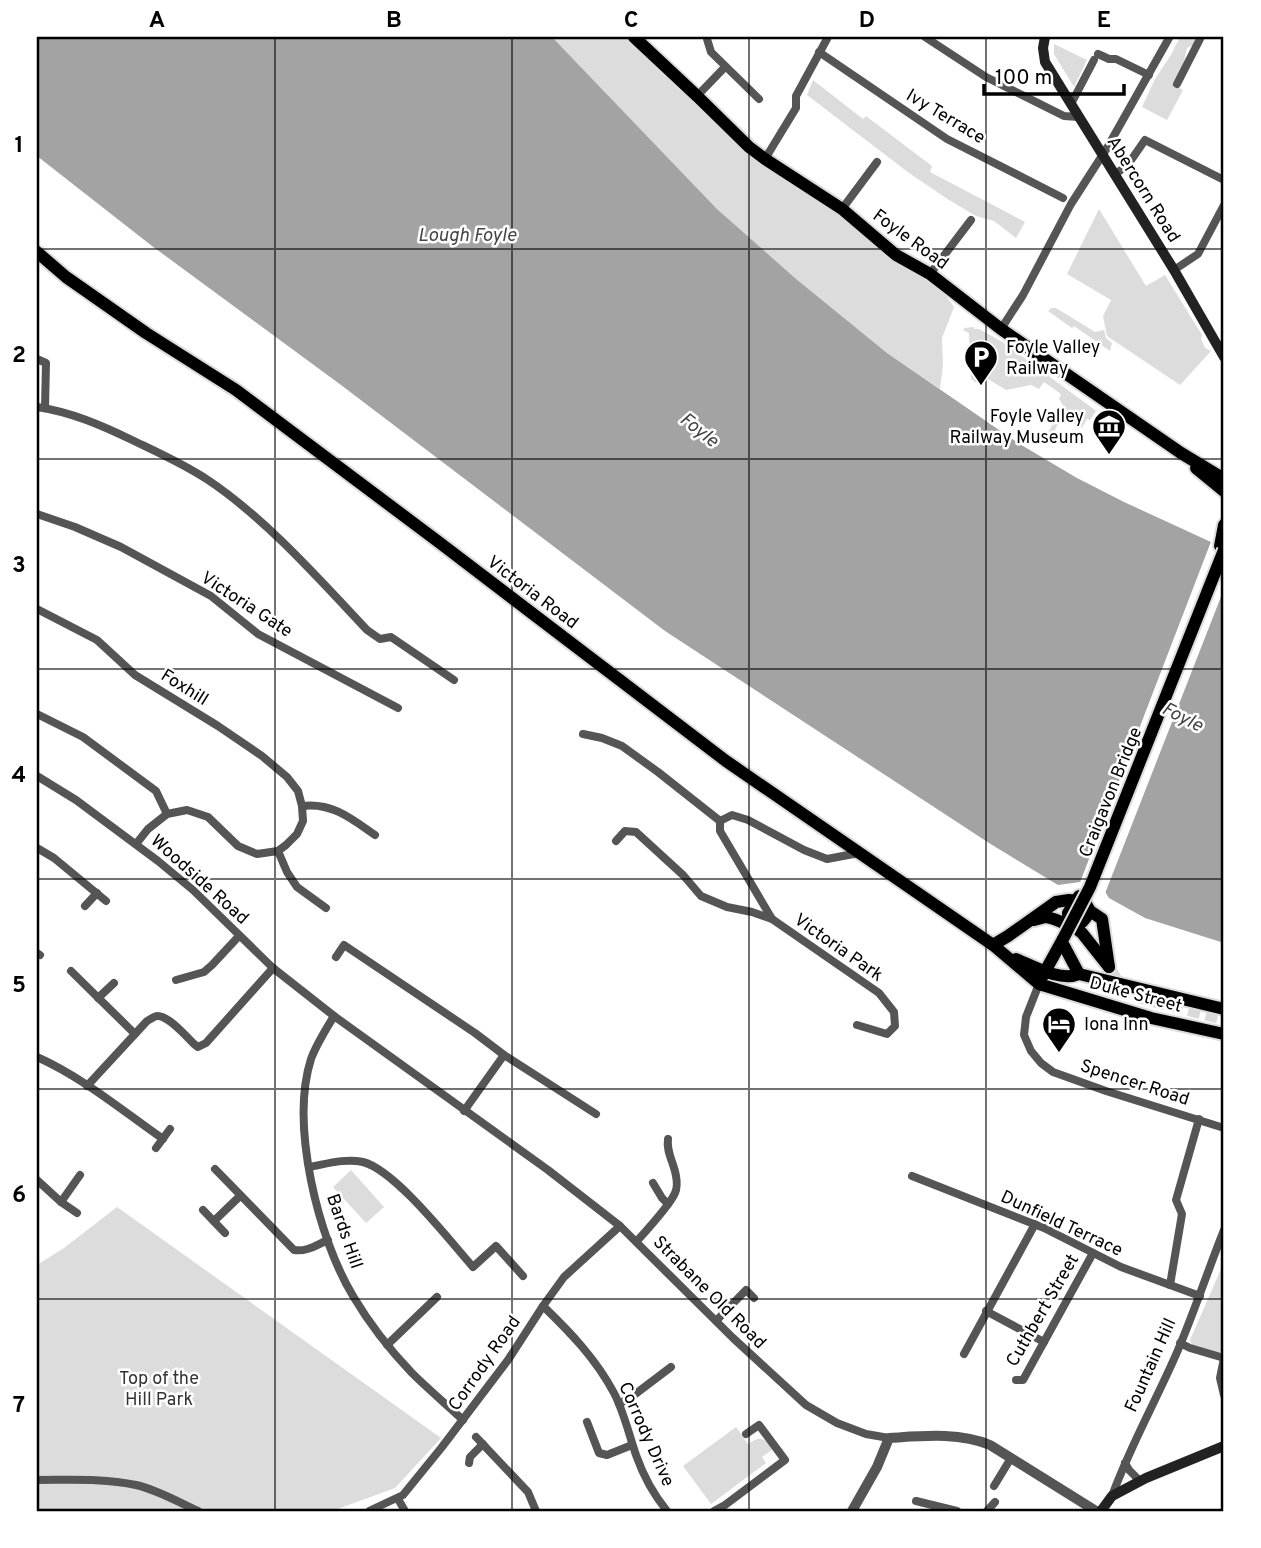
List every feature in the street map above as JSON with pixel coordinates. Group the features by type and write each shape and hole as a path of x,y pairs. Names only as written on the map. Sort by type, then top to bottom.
{"main road":[{"name":"Foyle Road","path":"634,37 748,147 842,209 896,255 930,274 1001,329 1224,480"},
{"name":"Abercorn Road","path":"1045,37 1045,62 1174,270 1224,357"},
{"name":"Victoria Road","path":"37,252 66,277 123,317 236,390 726,761 993,945 1040,984"},
{"name":"Foyle Road","path":"1181,453 1198,471 1224,491"},
{"path":"1224,525 1220,546 1224,541"},
{"name":"Craigavon Bridge","path":"1040,984 1090,887 1224,550"},
{"name":"Craigavon Bridge","path":"1075,900 1088,885 1090,911"},
{"path":"993,945 1056,902 1075,900"},
{"path":"1073,926 1068,913 1075,900"},
{"path":"1027,922 1045,917 1073,926 1081,925 1090,911"},
{"name":"Duke Street","path":"1073,926 1082,933 1111,969 1102,919 1090,911"},
{"path":"1063,940 1079,974"},
{"name":"Victoria Road","path":"1009,957 1045,971"},
{"name":"Duke Street","path":"1045,971 1070,977 1079,974 1224,1009"},
{"name":"Duke Street","path":"1040,984 1151,1018 1224,1034"},
{"path":"1112,1496 1140,1481 1224,1446"},
{"name":"Fountain Hill","path":"1098,1511 1112,1496"}],"street":[{"path":"708,37 710,52 759,99"},
{"path":"765,159 796,108 796,96 828,37"},
{"path":"925,37 986,77 1064,117 1079,117"},
{"path":"1001,329 1023,295 1071,204 1107,148 1169,37"},
{"path":"1177,83 1201,37"},
{"name":"Ivy Terrace","path":"819,52 947,139 1063,198"},
{"path":"1071,104 1096,57 1116,59 1149,75"},
{"path":"697,96 725,67"},
{"path":"1115,174 1131,162 1145,140 1224,180"},
{"path":"842,209 877,163"},
{"path":"1174,270 1198,254 1224,205"},
{"path":"930,274 971,220"},
{"path":"37,359 46,363 41,407 88,419 159,453 207,480 250,513 278,539 367,630 380,639 391,638 454,680"},
{"name":"Victoria Gate","path":"37,514 121,547 211,596 258,634 398,708"},
{"name":"Foxhill","path":"37,609 97,640 135,675 262,756 287,777 298,792 302,806"},
{"path":"37,714 83,737 156,791 167,814"},
{"path":"583,734 622,746 720,821 732,816 748,820 804,850 827,859 859,853"},
{"name":"Woodside Road","path":"37,776 76,800 194,890 273,968 334,1016"},
{"path":"136,844 148,829 167,814 187,810 208,817 238,846 257,854 278,850 298,834 303,821 302,806 324,806 342,813 375,835"},
{"name":"Victoria Park","path":"720,821 720,831 772,919 879,993 894,1012 895,1026 887,1034 857,1025"},
{"path":"616,841 625,831 636,832 683,875 701,896 727,907 772,919"},
{"path":"37,848 54,858 106,901"},
{"path":"278,850 297,887 326,908"},
{"path":"85,905 96,893"},
{"path":"176,980 204,972 239,936"},
{"path":"335,957 344,945 504,1055 596,1114"},
{"path":"87,1086 147,1021 156,1016 170,1021 198,1047 202,1046 273,968"},
{"path":"71,971 135,1034"},
{"path":"98,998 114,983"},
{"name":"Spencer Road","path":"1040,984 1026,1017 1024,1034 1031,1051 1041,1063 1054,1072 1224,1128"},
{"name":"Strabane Old Road","path":"334,1016 548,1170 620,1226 806,1405 837,1423 866,1434 889,1438 975,1439 990,1445 1098,1511"},
{"name":"Bards Hill","path":"334,1016 312,1058 304,1095 304,1131 309,1167 328,1240 354,1297 387,1345 411,1372 463,1420"},
{"path":"464,1111 504,1055"},
{"path":"37,1057 87,1086 163,1139"},
{"path":"1170,1285 1182,1214 1176,1200 1199,1119"},
{"path":"156,1148 170,1129"},
{"path":"637,1241 676,1192 677,1178 667,1148 668,1139"},
{"path":"309,1167 350,1161 366,1163 402,1188 473,1267 496,1246 523,1276"},
{"path":"215,1169 294,1250 306,1250 328,1240"},
{"path":"61,1202 80,1175"},
{"name":"Dunfield Terrace","path":"912,1176 1035,1224 1121,1267 1200,1296"},
{"path":"37,1180 77,1213"},
{"path":"653,1183 668,1203"},
{"path":"214,1221 240,1196"},
{"path":"203,1210 225,1233"},
{"path":"964,1353 1035,1224"},
{"name":"Corrody Road","path":"369,1511 403,1495 508,1360 564,1277 620,1226"},
{"name":"Fountain Hill","path":"1112,1496 1200,1296 1224,1230"},
{"name":"Cuthbert Street","path":"1016,1380 1023,1380 1093,1253"},
{"path":"716,1321 746,1290 754,1298"},
{"path":"387,1345 437,1297"},
{"name":"Corrody Drive","path":"542,1306 565,1326 602,1373 615,1395 637,1459 650,1486 667,1511"},
{"path":"986,1311 1044,1342"},
{"path":"1180,1343 1190,1349 1224,1358 1220,1378 1224,1395"},
{"path":"618,1404 671,1367"},
{"path":"587,1422 599,1453 607,1455 632,1445"},
{"path":"714,1511 785,1460 759,1425 746,1434"},
{"path":"476,1437 528,1492 536,1511"},
{"path":"852,1511 877,1467 889,1438"},
{"path":"469,1463 470,1457 483,1444"},
{"path":"994,1486 1011,1458"},
{"path":"1125,1463 1140,1481"},
{"path":"37,1480 109,1480 139,1485 198,1511"},
{"path":"398,1499 405,1511"},
{"path":"916,1501 957,1511"},
{"path":"987,1511 995,1502"}],"green space":[{"path":"552,37 634,37 749,147 930,274 954,307 942,338 940,389 887,353 795,278 717,209"},
{"path":"1180,37 1197,37 1193,45 1187,48 1184,62 1173,84 1183,90 1167,120 1142,107"},
{"path":"1054,44 1087,60 1074,87 1054,54"},
{"path":"813,80 863,119 866,116 932,166 930,172 1025,222 1016,238 994,221 976,216 909,173 807,95"},
{"path":"1099,209 1146,286 1165,275 1202,335 1205,348 1211,351 1180,385 1107,336 1103,316 1111,300 1067,274"},
{"path":"1056,308 1095,332 1104,330 1106,338 1112,343 1110,351 1048,311"},
{"path":"974,327 1001,341 1096,411 1090,420 1087,419 1082,428 1062,417 1049,441 1043,442 1063,405 1059,399 1061,394 1044,382 1039,389 1031,385 1006,390 983,376 978,384 971,379 969,333 963,330"},
{"path":"351,1170 384,1207 366,1223 333,1187"},
{"name":"Top of the Hill Park","path":"117,1207 441,1438 395,1488 332,1511 37,1511 37,1265"},
{"path":"1221,1269 1224,1270 1224,1354 1193,1347 1190,1340"},
{"path":"736,1427 748,1444 762,1439 773,1449 762,1457 766,1463 711,1504 683,1466"}],"water":[{"name":"Lough Foyle","path":"37,37 552,37 717,209 795,278 887,353 1018,443 1077,478 1224,548 1224,943 1145,918 1109,898 1104,890 1080,882 1058,885 989,843 665,631 341,385 152,246 37,156"}],"pier":[{"path":"1212,539 1224,544 1224,589 1104,896 1079,885"}],"tunnel":[{"path":"1112,972 1121,988 1133,996 1224,1019"}],"place":[{"name":"Foyle Valley Railway","path":"981,387"},
{"name":"Foyle Valley Railway Museum","path":"1109,456"},
{"name":"Iona Inn","path":"1059,1054"}],"water label":[{"name":"Foyle","path":"700,429"},
{"name":"Foyle","path":"1183,716"}]}
